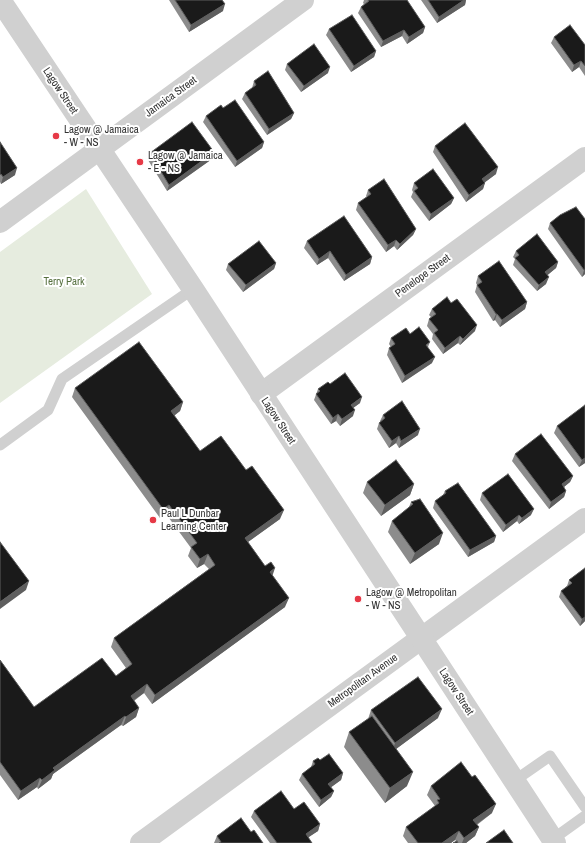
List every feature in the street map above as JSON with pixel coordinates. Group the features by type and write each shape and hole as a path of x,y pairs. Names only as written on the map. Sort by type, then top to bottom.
{"street":[{"name":"Lagow Street","path":"0,0 193,290 554,841"},
{"name":"Jamaica Street","path":"0,222 303,0"},
{"name":"Penelope Street","path":"261,394 585,158"},
{"name":"Metropolitan Avenue","path":"141,843 585,519"}],"lane":[{"path":"0,445 48,410 62,379 193,290"},
{"path":"514,781 550,756 585,807"},
{"path":"554,841 585,816"}],"green space":[{"name":"Terry Park","path":"86,189 152,294 0,403 0,252"}],"building":[{"path":"175,0 222,0 225,4 191,25"},
{"path":"368,0 407,0 425,27 409,37 404,30 383,41 361,7 369,1"},
{"path":"428,0 464,0 439,17"},
{"path":"352,15 376,51 354,66 329,29"},
{"path":"570,25 585,45 585,66 581,61 574,65 554,37"},
{"path":"314,44 330,67 304,86 287,64"},
{"path":"268,71 294,113 269,129 245,93 256,85 254,81"},
{"path":"235,100 264,142 237,161 206,116 221,105 223,108"},
{"path":"192,122 214,152 169,185 150,153"},
{"path":"465,123 498,167 482,179 485,183 469,195 435,146"},
{"path":"0,142 17,168 3,177 1,174 0,175"},
{"path":"433,169 454,198 431,214 414,191 418,188 414,183"},
{"path":"384,179 416,229 400,244 396,240 388,245 358,203 371,194 368,190"},
{"path":"576,207 585,219 585,270 550,223 560,215"},
{"path":"344,216 372,257 346,275 330,251 319,259 307,241"},
{"path":"537,234 558,262 545,272 549,277 539,285 515,258 519,255 516,251"},
{"path":"259,241 276,263 246,285 228,264"},
{"path":"499,261 527,302 502,320 496,314 477,285 482,282 478,276"},
{"path":"447,297 451,303 457,299 477,325 463,339 460,336 445,348 434,333 438,330 429,319 436,314 432,309"},
{"path":"419,327 430,342 426,345 435,357 405,376 389,348 395,344 391,338 406,328 410,334"},
{"path":"139,342 183,402 171,411 200,451 221,436 246,470 252,466 284,510 245,538 265,566 271,562 275,568 270,572 289,598 155,695 147,684 131,696 139,708 126,717 125,716 53,768 55,770 42,780 40,778 21,791 0,762 0,660 34,707 102,658 116,676 132,664 114,638 215,565 208,554 200,559 191,547 197,543 169,505 163,509 75,388"},
{"path":"345,373 362,397 351,405 355,410 342,419 338,414 333,418 316,394 320,391 318,389 328,382 330,384"},
{"path":"402,401 420,429 401,441 399,436 392,441 379,423 385,418 383,415"},
{"path":"585,405 585,458 582,460 557,426"},
{"path":"541,434 573,476 562,484 566,491 551,502 515,454"},
{"path":"396,460 414,484 385,505 367,482"},
{"path":"508,474 534,509 522,518 519,515 506,525 482,493"},
{"path":"458,483 496,536 470,550 435,501 446,493 445,491"},
{"path":"420,499 443,533 415,553 392,521 413,504 411,502"},
{"path":"0,542 29,581 0,602"},
{"path":"585,568 585,617 582,619 561,591 572,583 569,580"},
{"path":"418,677 442,709 395,743 371,710"},
{"path":"372,716 413,772 390,788 349,732"},
{"path":"329,754 343,773 328,784 334,791 321,800 302,774 315,764 313,761 318,758 320,760"},
{"path":"461,762 472,777 475,775 496,804 473,820 479,827 464,838 459,831 442,843 418,843 406,827 439,803 437,800 440,799 431,786"},
{"path":"281,791 294,809 304,802 320,824 306,834 312,843 277,843 254,811"},
{"path":"241,818 251,832 254,830 263,843 219,843 221,842 217,836"},
{"path":"504,830 513,843 486,843"}],"place":[{"name":"Lagow @ Jamaica - W - NS","path":"56,136"},
{"name":"Lagow @ Jamaica - E - NS","path":"140,162"},
{"name":"Paul L Dunbar Learning Center","path":"153,520"},
{"name":"Lagow @ Metropolitan - W - NS","path":"358,599"}]}
